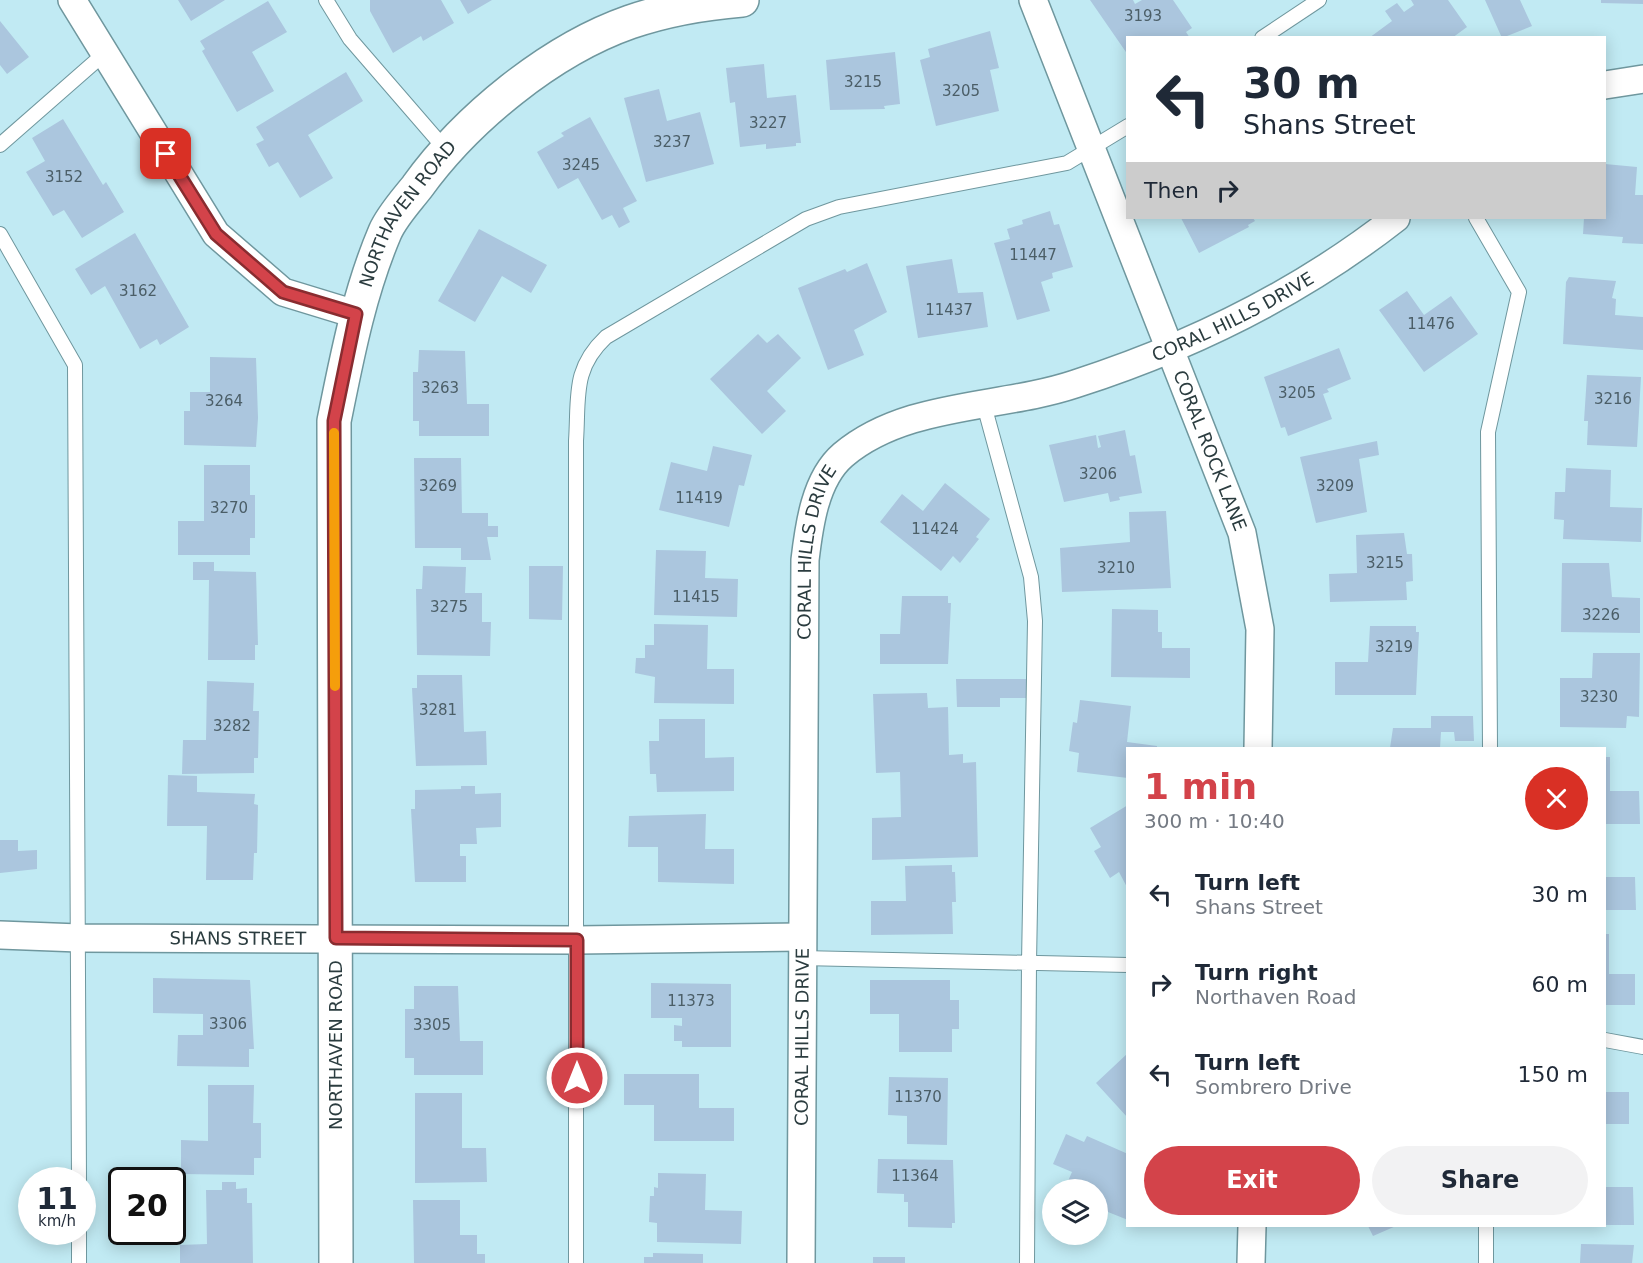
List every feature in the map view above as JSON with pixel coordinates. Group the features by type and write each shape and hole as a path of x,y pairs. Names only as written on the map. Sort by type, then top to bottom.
{"street":[{"path":"72,0 216,234 283,292 356,314"},
{"name":"NORTHAVEN ROAD","path":"336,1263 334,421 356,314 386,230 446,150 513,88 577,47 630,22 708,3 742,0"},
{"name":"CORAL ROCK LANE","path":"1033,0 1242,532 1260,629 1258,747"},
{"path":"1606,85 1643,79"},
{"name":"CORAL HILLS DRIVE","path":"801,1263 805,560 809,524 818,492 841,456 885,429 929,415 1074,385 1171,349 1267,305 1353,252 1395,219"},
{"name":"SHANS STREET","path":"0,935 79,938 577,940 801,947"},
{"path":"1251,1263 1252,1227"}],"lane":[{"path":"326,0 350,39 446,150"},
{"path":"1265,36 1319,0"},
{"path":"0,145 105,53"},
{"path":"576,1263 576,441 580,372 590,352 632,320 819,213 839,207 1067,163 1126,127"},
{"path":"1477,219 1519,292 1488,432 1490,747"},
{"path":"0,234 75,365 79,1167"},
{"path":"984,405 1031,577 1035,621 1027,1263"},
{"path":"801,947 1029,963 1126,965"},
{"path":"1606,1040 1643,1047"},
{"path":"1486,1227 1486,1263"},
{"path":"79,1245 79,1263"}],"building":[{"path":"178,0 225,0 191,21"},
{"path":"370,0 441,0 454,23 423,41 421,36 393,53 370,11"},
{"path":"460,0 492,0 468,14"},
{"path":"1090,0 1133,0 1135,4 1142,0 1173,0 1192,28 1186,32 1189,36 1126,36 1126,52"},
{"path":"1411,0 1448,0 1467,27 1455,36 1372,36 1392,21 1385,11 1397,3 1404,12 1414,5"},
{"path":"1485,0 1520,0 1532,26 1507,36 1501,36"},
{"path":"1601,0 1643,0 1643,4 1601,3"},
{"path":"268,1 287,32 252,52 274,91 237,112 202,51 205,49 200,41"},
{"path":"0,21 29,57 7,74 0,65"},
{"path":"990,31 999,68 990,70 999,111 936,126 920,60 930,57 928,49"},
{"path":"895,52 900,104 884,106 885,109 830,110 826,60"},
{"path":"764,64 767,98 796,95 801,143 796,143 796,146 766,149 766,144 740,147 735,102 730,103 726,68"},
{"path":"346,72 363,101 308,135 333,178 300,198 278,162 269,167 256,144 264,140 256,127"},
{"path":"659,89 667,121 700,112 714,164 646,182 624,98"},
{"path":"590,117 637,201 623,208 630,222 619,228 612,215 602,220 578,178 558,189 537,152 564,136 561,133"},
{"path":"63,119 103,185 106,182 124,212 82,238 64,210 53,216 26,172 45,161 32,138"},
{"path":"1606,164 1637,167 1635,195 1643,195 1643,244 1622,243 1623,237 1583,234 1584,219 1606,219"},
{"path":"1050,211 1054,225 1059,224 1073,267 1052,273 1053,278 1041,282 1050,311 1017,320 994,243 1010,239 1007,229 1023,224 1022,220"},
{"path":"1182,219 1254,219 1255,221 1248,225 1249,227 1199,253"},
{"path":"479,229 547,265 531,293 502,276 475,322 438,301"},
{"path":"135,233 189,327 160,345 157,339 140,349 105,286 91,295 75,269"},
{"path":"952,259 958,293 983,292 988,327 918,338 906,266"},
{"path":"867,263 887,312 854,330 864,355 828,370 798,288 845,269 847,272"},
{"path":"1569,277 1616,281 1612,298 1616,299 1615,315 1643,317 1643,350 1563,344 1566,282"},
{"path":"1407,291 1424,315 1451,296 1478,334 1424,372 1379,310"},
{"path":"758,334 767,343 778,334 801,358 767,391 786,411 762,434 710,379"},
{"path":"1339,348 1351,379 1327,389 1329,392 1323,394 1332,419 1288,436 1285,427 1281,428 1264,377"},
{"path":"419,350 465,351 467,404 489,404 489,436 419,436 419,421 413,421 413,372 418,372"},
{"path":"210,357 256,358 258,418 256,447 184,445 184,411 190,411 190,392 210,392"},
{"path":"1587,375 1641,377 1637,447 1587,445 1588,421 1584,421"},
{"path":"1125,430 1130,456 1135,455 1142,493 1119,497 1120,500 1110,502 1108,493 1064,502 1049,445 1096,435 1098,448 1101,447 1098,436"},
{"path":"1377,441 1379,455 1359,459 1367,512 1316,523 1300,457"},
{"path":"713,446 752,455 744,486 739,485 729,527 659,510 671,462 707,471"},
{"path":"414,458 461,458 462,513 488,513 488,526 498,526 498,537 487,537 491,560 461,560 461,548 415,548"},
{"path":"204,465 250,465 250,495 255,495 255,538 250,538 250,555 178,555 178,521 204,521"},
{"path":"1566,468 1611,470 1610,507 1642,508 1641,542 1563,539 1564,520 1554,519 1555,492 1565,492"},
{"path":"945,483 990,519 976,537 979,539 960,563 953,556 941,571 880,522 902,494 923,511"},
{"path":"1166,511 1171,588 1062,592 1060,548 1130,542 1129,512"},
{"path":"1404,533 1407,554 1412,554 1413,581 1406,582 1407,600 1330,602 1329,574 1357,573 1356,535"},
{"path":"656,550 706,551 705,578 738,579 737,617 654,615"},
{"path":"193,562 214,562 214,571 256,572 258,645 255,645 255,660 208,660 209,580 193,580"},
{"path":"1562,563 1609,563 1612,597 1640,598 1640,633 1561,632"},
{"path":"423,566 466,567 465,593 482,593 482,622 491,622 490,656 417,655 416,589 422,589"},
{"path":"529,566 563,566 562,620 529,619"},
{"path":"902,596 948,596 948,603 951,603 948,664 880,664 880,634 900,634"},
{"path":"1112,609 1158,610 1158,632 1162,632 1162,648 1190,648 1190,678 1111,677"},
{"path":"654,624 708,625 707,669 734,669 734,704 654,703 655,677 635,673 636,658 645,658 645,645 654,645"},
{"path":"1370,626 1416,626 1416,632 1419,632 1416,695 1335,695 1335,662 1368,662"},
{"path":"1593,653 1640,653 1639,717 1627,716 1626,728 1560,727 1560,678 1592,678"},
{"path":"417,675 462,675 464,732 486,731 487,765 416,766 412,688 417,688"},
{"path":"956,679 1026,679 1026,698 1000,698 1000,707 957,707"},
{"path":"207,681 254,683 253,711 259,711 258,758 254,758 254,773 182,774 183,740 206,740"},
{"path":"927,693 928,708 948,707 949,755 963,754 963,763 976,762 978,857 872,860 872,818 901,817 900,772 876,773 873,694"},
{"path":"1080,700 1131,706 1127,742 1157,747 1126,747 1126,778 1077,772 1079,753 1069,751 1073,722 1077,723"},
{"path":"1431,716 1473,716 1474,741 1455,741 1454,732 1441,732 1440,747 1390,747 1393,728 1431,728"},
{"path":"659,719 705,719 705,758 734,757 734,791 657,792 656,774 650,774 649,741 659,741"},
{"path":"1606,757 1610,757 1610,791 1639,791 1640,824 1606,824"},
{"path":"168,775 197,776 197,792 255,794 254,804 258,805 257,853 254,853 253,880 206,880 207,826 167,826"},
{"path":"461,786 475,786 475,794 501,793 501,827 476,828 477,844 460,844 460,856 466,856 466,882 415,882 411,809 415,809 415,790 461,789"},
{"path":"1126,806 1126,885 1119,872 1110,878 1094,851 1101,847 1090,828"},
{"path":"706,814 705,849 734,849 734,884 658,882 658,847 628,847 629,816"},
{"path":"0,840 18,840 18,851 37,850 37,869 0,873"},
{"path":"952,865 952,872 955,872 956,902 952,902 953,934 871,935 871,901 906,901 905,866"},
{"path":"1606,877 1635,877 1636,910 1606,910"},
{"path":"1606,934 1609,934 1609,974 1635,974 1635,1005 1606,1005"},
{"path":"153,978 250,980 254,1049 249,1049 249,1067 177,1066 178,1035 203,1035 203,1014 153,1013"},
{"path":"870,980 950,980 950,1000 959,1000 959,1029 952,1029 952,1052 899,1052 899,1014 870,1014"},
{"path":"651,983 731,984 731,1047 682,1047 682,1041 674,1041 674,1025 682,1026 682,1018 651,1018"},
{"path":"414,986 458,986 460,1041 483,1041 483,1075 414,1075 414,1058 405,1058 405,1009 414,1009"},
{"path":"1126,1055 1126,1116 1096,1083"},
{"path":"624,1074 699,1074 699,1108 734,1108 734,1141 654,1141 654,1105 624,1105"},
{"path":"889,1077 948,1078 947,1145 907,1144 907,1116 888,1115"},
{"path":"208,1085 254,1085 253,1123 261,1123 261,1158 254,1158 254,1175 186,1174 186,1167 181,1167 181,1140 208,1141"},
{"path":"1606,1092 1629,1092 1629,1124 1606,1124"},
{"path":"415,1093 462,1093 462,1148 486,1148 487,1182 415,1183"},
{"path":"1066,1134 1084,1142 1087,1136 1126,1153 1126,1219 1108,1212 1108,1179 1069,1179 1072,1172 1053,1164"},
{"path":"878,1159 953,1160 955,1223 952,1223 952,1228 908,1227 908,1202 904,1202 904,1194 877,1193"},
{"path":"658,1173 706,1174 705,1210 742,1211 741,1244 657,1242 657,1223 649,1222 650,1196 654,1196 654,1187 658,1188"},
{"path":"222,1182 236,1182 236,1189 247,1188 247,1203 252,1203 253,1263 180,1263 180,1245 207,1244 206,1190 222,1190"},
{"path":"1606,1187 1633,1187 1634,1225 1606,1225"},
{"path":"413,1200 460,1200 460,1235 477,1235 477,1254 485,1254 485,1263 414,1263"},
{"path":"1368,1227 1394,1227 1373,1236"},
{"path":"1581,1244 1634,1245 1632,1263 1580,1263"},
{"path":"653,1253 703,1254 703,1263 644,1263 644,1257 653,1257"},
{"path":"873,1257 905,1257 905,1263 873,1263"}],"slow traffic":[{"path":"334,433 335,686"}],"route":[{"path":"166,154 216,234 283,292 356,314 334,421 336,938 577,940 577,1078"}]}
